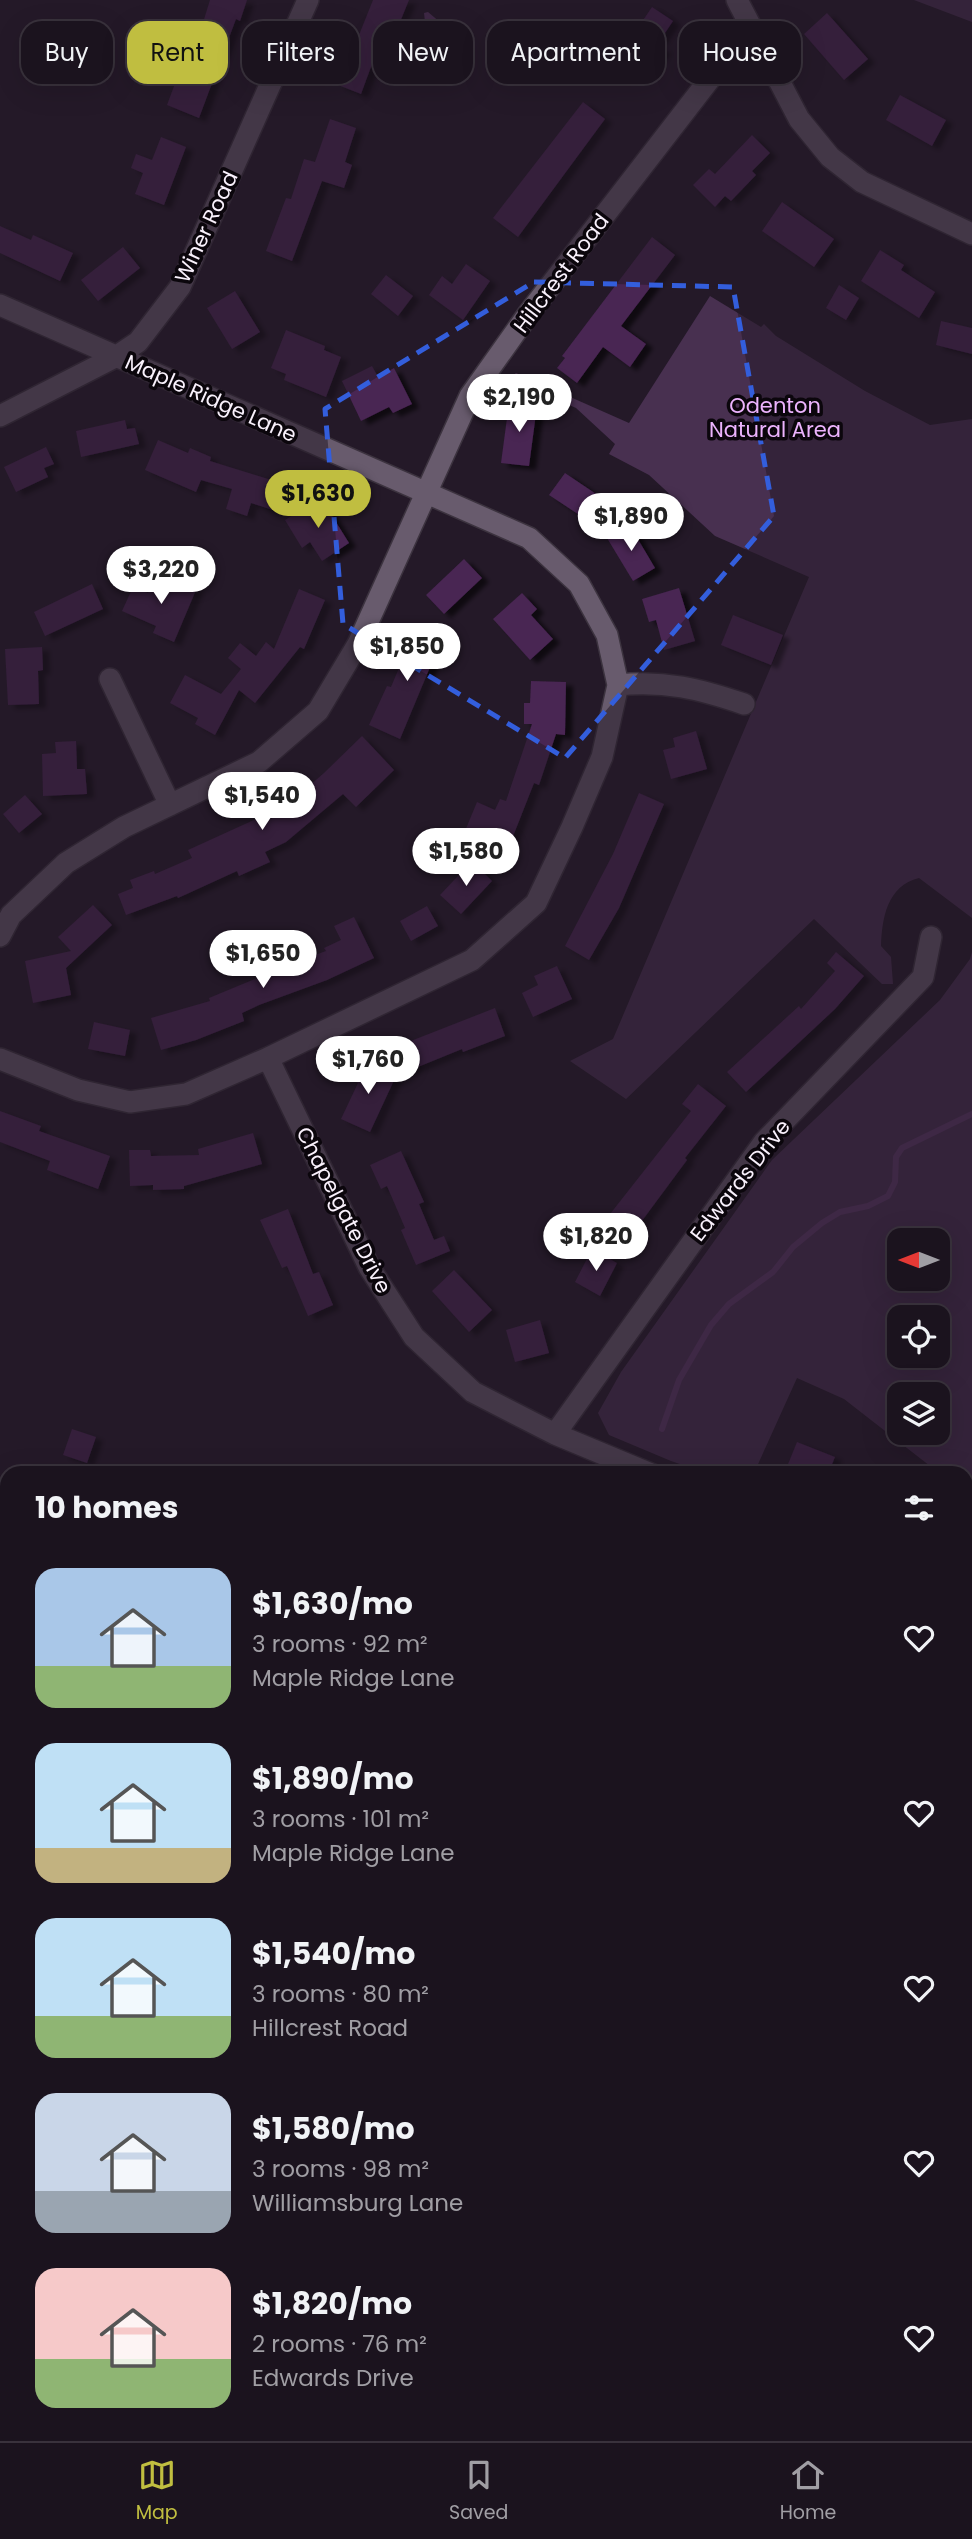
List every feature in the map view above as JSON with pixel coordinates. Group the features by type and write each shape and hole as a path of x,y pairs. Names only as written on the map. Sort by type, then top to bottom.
{"street":[{"name":"Winer Road","path":"0,416 117,356 138,342 180,287 308,0"},
{"path":"737,0 747,21"},
{"name":"Hillcrest Road","path":"0,936 12,915 66,863 124,827 260,762 318,711 358,644 470,396 529,313 706,84"},
{"path":"780,84 799,119 830,157 862,182 972,234"},
{"name":"Maple Ridge Lane","path":"0,305 529,538 579,584 607,635 618,685"},
{"path":"110,679 170,804"},
{"path":"0,1059 78,1090 130,1102 186,1094 268,1058 472,960 536,903 602,757 618,685 646,682 699,689 744,704"},
{"name":"Edwards Drive","path":"555,1434 764,1142 923,977 931,937"},
{"name":"Chapelgate Drive","path":"268,1058 369,1267 414,1337 473,1392 555,1434 632,1466"}],"highlighted area":[{"path":"534,282 733,287 774,516 565,758 343,624 325,409"}],"green space":[{"path":"914,0 972,0 972,22"},
{"name":"Odenton Natural Area","path":"710,296 761,327 764,324 776,336 865,391 930,425 972,419 972,918 919,878 900,888 888,904 881,946 891,957 893,984 882,984 814,919 626,1099 570,1061 613,1039 809,577 715,536 649,475 609,454 615,444 576,408 509,379 516,373 629,423"},
{"path":"972,952 972,1466 930,1466 903,1445 950,1445 950,1382 887,1382 887,1432 844,1399 797,1378 757,1466 686,1466 609,1435 598,1413 621,1372 772,1160 940,1000 970,959"}],"shaded area":[{"path":"428,12 439,21 425,21 424,13"}],"building":[{"path":"210,0 247,0 240,21 236,19 228,40 228,21 203,21"},
{"path":"373,0 409,0 400,21 373,21 373,61 361,94 338,85 359,84 359,35"},
{"path":"652,7 673,21 665,33 665,21 643,21"},
{"path":"827,13 868,59 844,80 804,34"},
{"path":"175,84 212,84 199,118 167,105"},
{"path":"900,95 946,120 932,146 886,120"},
{"path":"583,102 605,119 518,237 493,218"},
{"path":"330,119 356,128 345,162 352,165 344,188 322,181 292,261 266,251 286,198 291,199 304,159 315,162"},
{"path":"752,135 770,153 752,171 756,175 731,201 725,196 715,207 693,185 709,169 715,174"},
{"path":"161,137 186,147 164,205 135,194 143,173 131,168 136,154 152,160"},
{"path":"782,202 834,239 814,267 762,231"},
{"path":"0,226 31,240 33,235 73,253 60,281 0,253"},
{"path":"652,237 675,255 621,326 646,344 630,367 603,347 577,383 557,368 565,358 562,356"},
{"path":"123,247 140,268 98,301 81,280"},
{"path":"880,250 904,265 901,270 935,292 919,318 861,281"},
{"path":"466,264 490,281 463,320 429,295 442,276 452,284"},
{"path":"386,275 413,296 398,316 371,294"},
{"path":"839,285 859,298 846,320 826,308"},
{"path":"235,291 260,332 232,349 207,308"},
{"path":"941,321 972,328 972,354 936,345"},
{"path":"286,330 325,346 324,350 341,357 326,397 284,380 286,374 271,368"},
{"path":"372,366 378,377 394,368 412,404 393,413 389,407 361,421 342,381"},
{"path":"509,403 537,406 529,466 501,463"},
{"path":"125,420 127,429 135,428 139,444 81,457 76,431"},
{"path":"158,440 188,453 190,448 211,457 210,461 281,483 273,510 251,503 247,516 226,509 232,489 201,480 196,492 145,470"},
{"path":"46,447 54,464 44,468 48,477 16,492 4,467"},
{"path":"565,473 602,498 587,520 549,495"},
{"path":"321,498 349,543 322,561 310,542 302,548 285,520"},
{"path":"629,524 655,568 633,581 607,538"},
{"path":"464,559 482,578 444,614 426,595"},
{"path":"156,573 196,590 174,642 153,633 156,626 122,611 133,587 148,593"},
{"path":"92,584 103,609 45,636 34,612"},
{"path":"679,588 695,641 664,650 656,620 649,622 642,599"},
{"path":"299,589 325,600 304,649 300,647 255,703 239,690 215,735 195,724 198,718 170,703 185,675 221,694 241,669 228,658 240,643 256,656 266,642 274,649"},
{"path":"522,593 537,609 531,615 553,639 530,660 493,619"},
{"path":"733,615 783,635 771,665 721,645"},
{"path":"417,625 443,636 400,739 369,725 387,686 391,687"},
{"path":"42,647 43,670 38,671 39,704 8,705 5,649"},
{"path":"531,681 566,682 565,735 556,734 539,785 534,783 508,849 465,831 477,802 495,810 500,799 506,801 532,724 524,724 524,703 530,703"},
{"path":"696,731 707,769 671,779 663,750 675,747 673,738"},
{"path":"362,736 394,770 356,807 343,794 286,842 265,852 270,862 239,876 237,871 178,898 177,896 126,915 118,894 133,888 130,880 154,871 155,874 192,858 188,850 269,813 271,819"},
{"path":"76,741 77,769 85,769 87,794 43,796 42,754 56,753 55,742"},
{"path":"639,793 664,804 619,908 589,960 565,946 613,854"},
{"path":"25,795 42,814 19,833 3,814"},
{"path":"472,861 492,881 461,914 440,895"},
{"path":"93,905 112,925 66,968 71,995 33,1003 25,961 71,951 58,937"},
{"path":"427,906 438,926 411,941 400,921"},
{"path":"354,917 374,958 327,980 242,1013 244,1021 196,1040 161,1050 151,1018 210,1001 209,998 267,972 326,951 324,948 341,940 334,926"},
{"path":"836,952 864,976 835,1009 746,1092 727,1072 799,1006 801,1009 835,971 827,963"},
{"path":"557,966 572,999 533,1017 522,993 538,985 534,976"},
{"path":"495,1008 505,1036 463,1052 462,1049 408,1071 398,1046"},
{"path":"94,1022 130,1030 125,1056 88,1049"},
{"path":"361,1060 396,1076 370,1132 341,1119 358,1083 352,1080"},
{"path":"698,1084 726,1106 685,1158 687,1160 627,1241 603,1223 691,1111 682,1104"},
{"path":"0,1111 41,1126 39,1131 110,1156 98,1189 47,1170 50,1161 0,1142"},
{"path":"253,1133 262,1164 184,1186 184,1189 153,1190 153,1185 130,1186 129,1150 150,1150 151,1156 199,1155 198,1149"},
{"path":"401,1151 424,1202 419,1204 434,1240 444,1236 450,1251 416,1265 401,1230 405,1228 387,1186 381,1189 370,1165"},
{"path":"288,1209 313,1274 319,1272 333,1305 308,1316 287,1266 282,1268 260,1220"},
{"path":"592,1249 617,1263 600,1296 575,1282"},
{"path":"454,1270 492,1310 469,1332 432,1291"},
{"path":"540,1320 549,1353 515,1362 506,1330"},
{"path":"72,1429 96,1437 87,1463 63,1455"},
{"path":"797,1442 835,1457 831,1466 787,1466"}],"waterway":[{"path":"662,1429 679,1380 711,1325 729,1304 773,1272 793,1247 822,1223 840,1212 868,1206 888,1196 895,1182 896,1157 902,1148 972,1114"}]}
